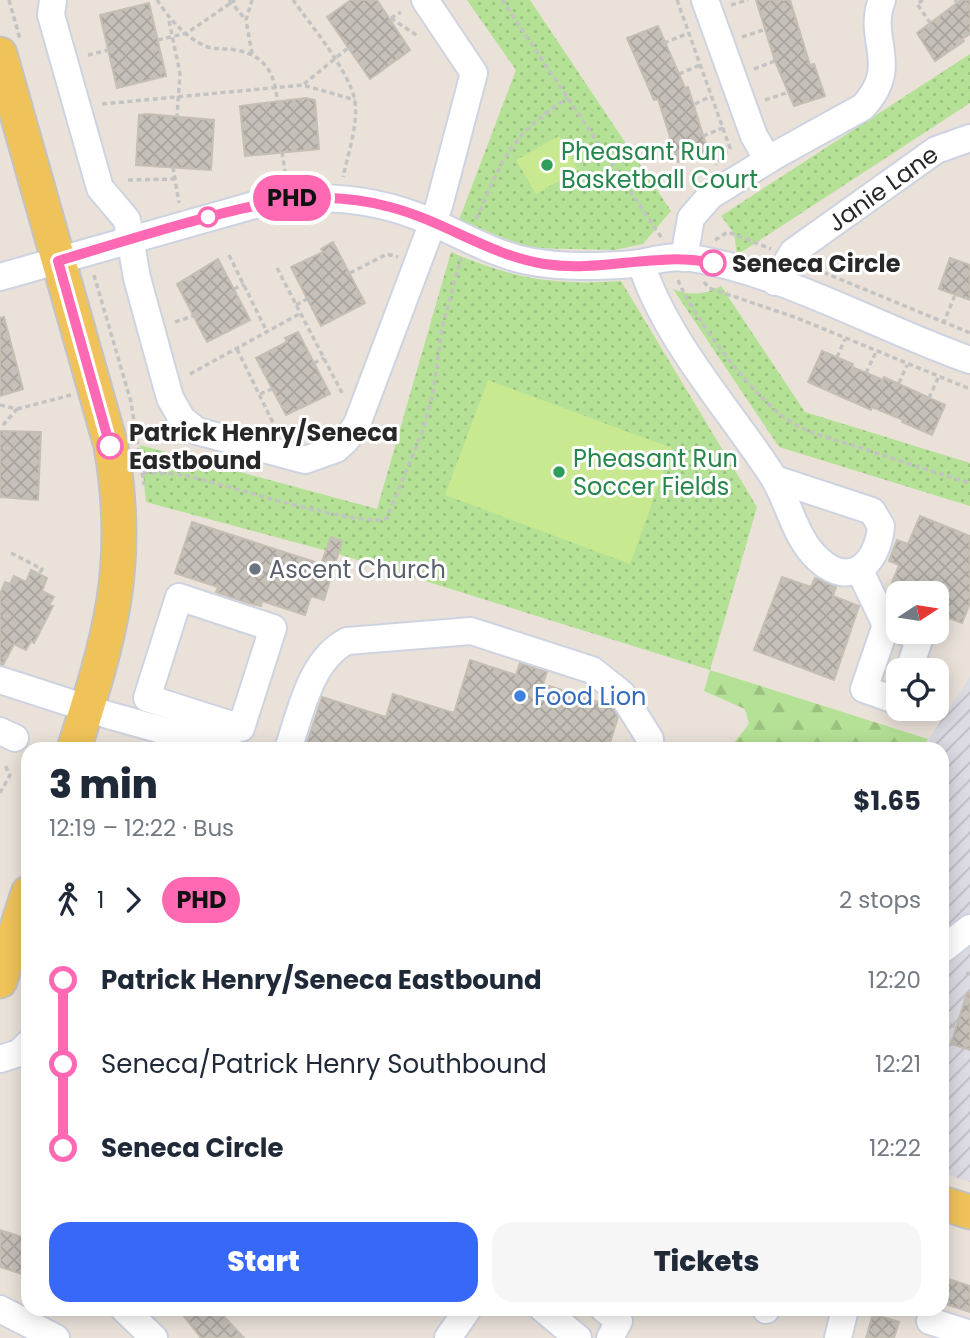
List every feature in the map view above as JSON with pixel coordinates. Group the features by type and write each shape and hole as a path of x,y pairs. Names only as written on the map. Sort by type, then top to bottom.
{"main road":[{"path":"0,54 110,446 119,505 118,590 76,742"},
{"path":"0,979 19,908"},
{"path":"949,1205 970,1212"}],"street":[{"path":"53,0 51,15 100,188 119,206 127,220 137,278 170,398 182,419 197,431 305,460 336,449 346,440 356,424 432,222 474,73 425,0"},
{"path":"705,0 754,136 768,160"},
{"path":"684,258 688,226 698,207 768,160 863,107 870,100 881,78 884,64 878,19 883,0"},
{"name":"Janie Lane","path":"775,282 789,257 936,150 970,138"},
{"path":"0,277 258,204 295,197 364,201 432,222 490,249 525,260 587,267 684,258 775,282 903,336 970,360"},
{"path":"641,263 649,289 703,376 775,479 794,521 818,560 848,573 860,570 871,561 880,538 881,526 872,511 775,479"},
{"path":"860,570 886,611"},
{"path":"179,597 273,628 241,728 193,734 147,698 179,597"},
{"path":"291,742 321,663 332,649 347,641 471,631 592,670 622,694 650,742"},
{"path":"886,697 864,689 888,644"},
{"path":"0,680 87,708 193,734 213,742"},
{"path":"949,944 970,928"},
{"path":"0,1059 21,1051"},
{"path":"0,1309 56,1338"},
{"path":"131,1316 154,1338"},
{"path":"448,1338 463,1316"},
{"path":"551,1316 578,1338"},
{"path":"610,1338 619,1321 613,1316"},
{"path":"838,1338 843,1316"},
{"path":"930,1321 970,1334"}],"path":[{"path":"157,0 169,19 207,47 252,54 273,74 277,103"},
{"path":"246,20 253,0"},
{"path":"293,0 335,59 355,100 353,134 342,179"},
{"path":"677,0 730,148 714,167"},
{"path":"731,5 748,0"},
{"path":"923,0 917,4 930,24"},
{"path":"158,40 187,33 232,1 246,20 252,54"},
{"path":"401,12 390,19 419,37"},
{"path":"169,19 180,73 177,117"},
{"path":"742,37 766,29"},
{"path":"664,43 689,33"},
{"path":"303,85 348,48"},
{"path":"88,55 109,50"},
{"path":"754,69 775,61"},
{"path":"679,74 700,65"},
{"path":"102,104 303,85 355,100"},
{"path":"765,100 789,92"},
{"path":"695,104 711,96"},
{"path":"472,228 508,149 538,119 569,98"},
{"path":"703,136 723,128"},
{"path":"282,152 286,179"},
{"path":"173,167 179,205"},
{"path":"128,180 174,179"},
{"path":"350,273 387,254 393,256"},
{"path":"229,255 267,331"},
{"path":"789,257 943,324 970,333"},
{"path":"277,268 342,393"},
{"path":"234,289 244,284"},
{"path":"709,288 970,389"},
{"path":"943,324 955,295"},
{"path":"296,305 307,299"},
{"path":"190,374 300,313"},
{"path":"175,322 193,316"},
{"path":"837,357 845,339"},
{"path":"237,349 277,431"},
{"path":"866,373 876,352"},
{"path":"314,363 324,358"},
{"path":"899,383 907,365"},
{"path":"929,398 938,378"},
{"path":"260,394 272,389"},
{"path":"0,405 17,409 71,395"},
{"path":"0,422 4,424 17,409"},
{"path":"11,553 42,569 39,574"},
{"path":"0,793 10,775 4,763"},
{"path":"949,1024 956,1027"}],"shaded area":[{"path":"970,677 970,1182 949,1175 949,742 927,742 941,721 949,721 949,708"}],"green space":[{"path":"467,0 530,0 671,211 643,244 614,250 529,248 459,220 516,70"},
{"path":"970,54 970,103 737,255 734,233 721,216"},
{"name":"Pheasant Run Basketball Court","path":"559,136 578,170 536,194 516,160"},
{"path":"451,252 494,268 534,278 575,282 621,281 757,507 710,670 335,553 146,502 140,445 377,509"},
{"path":"721,286 805,412 970,463 970,506 779,447 673,289 697,293"},
{"name":"Pheasant Run Soccer Fields","path":"488,380 672,448 630,564 445,495"},
{"path":"710,670 928,739 926,742 735,742 749,724 745,709 704,691"}],"building":[{"path":"351,0 377,0 410,50 370,79 327,17"},
{"path":"756,0 790,0 810,65 814,64 825,96 794,106 775,61"},
{"path":"961,0 970,0 970,34 935,61 917,33"},
{"path":"149,3 166,76 117,88 100,15"},
{"path":"658,26 685,88 688,87 708,151 678,162 658,99 654,100 627,38"},
{"path":"306,98 315,100 319,149 245,156 240,106"},
{"path":"139,115 214,120 211,170 136,165"},
{"path":"333,242 365,303 321,326 291,267 323,252 321,249"},
{"path":"950,258 970,265 970,300 939,289"},
{"path":"218,259 250,320 207,342 177,284"},
{"path":"4,317 23,389 0,396 0,318"},
{"path":"298,332 330,394 286,415 256,358 287,342 285,338"},
{"path":"822,351 853,364 852,367 883,380 884,377 945,405 932,435 902,422 903,420 872,407 871,410 808,382"},
{"path":"0,431 41,432 38,500 0,497"},
{"path":"920,516 970,536 970,603 962,623 949,618 949,581 893,581 899,565 889,561 897,540 908,544"},
{"name":"Ascent Church","path":"192,522 321,564 331,537 342,541 324,600 311,596 305,615 262,601 261,606 245,602 216,592 218,587 175,573"},
{"path":"31,570 47,578 42,591 54,597 49,605 53,606 34,643 31,641 26,650 14,644 3,665 0,665 0,594 5,582 10,584 14,576 26,582"},
{"path":"782,577 811,587 815,578 836,587 833,596 859,606 834,680 754,650"},
{"name":"Food Lion","path":"470,660 516,675 520,663 547,672 543,684 611,706 618,717 610,742 307,742 322,697 386,717 393,694 454,713"},
{"path":"967,993 970,993 970,1050 951,1044"},
{"path":"0,1230 21,1237 21,1274 0,1267"},
{"path":"949,1279 970,1286 970,1312 949,1305"},
{"path":"184,1316 224,1316 244,1338 201,1338"},
{"path":"872,1316 899,1322 894,1338 866,1338"}],"bus line":[{"name":"PHD","path":"110,446 58,261 131,238 258,204 295,197 337,198 374,202 394,208 416,215 490,249 548,264 600,267 669,258 691,258 713,263"}],"place":[{"name":"Pheasant Run Basketball Court","path":"547,165"},
{"name":"Seneca Circle","path":"713,263"},
{"name":"Patrick Henry/Seneca Eastbound","path":"110,446"},
{"name":"Pheasant Run Soccer Fields","path":"559,472"},
{"name":"Ascent Church","path":"255,569"},
{"name":"Food Lion","path":"520,696"}]}
